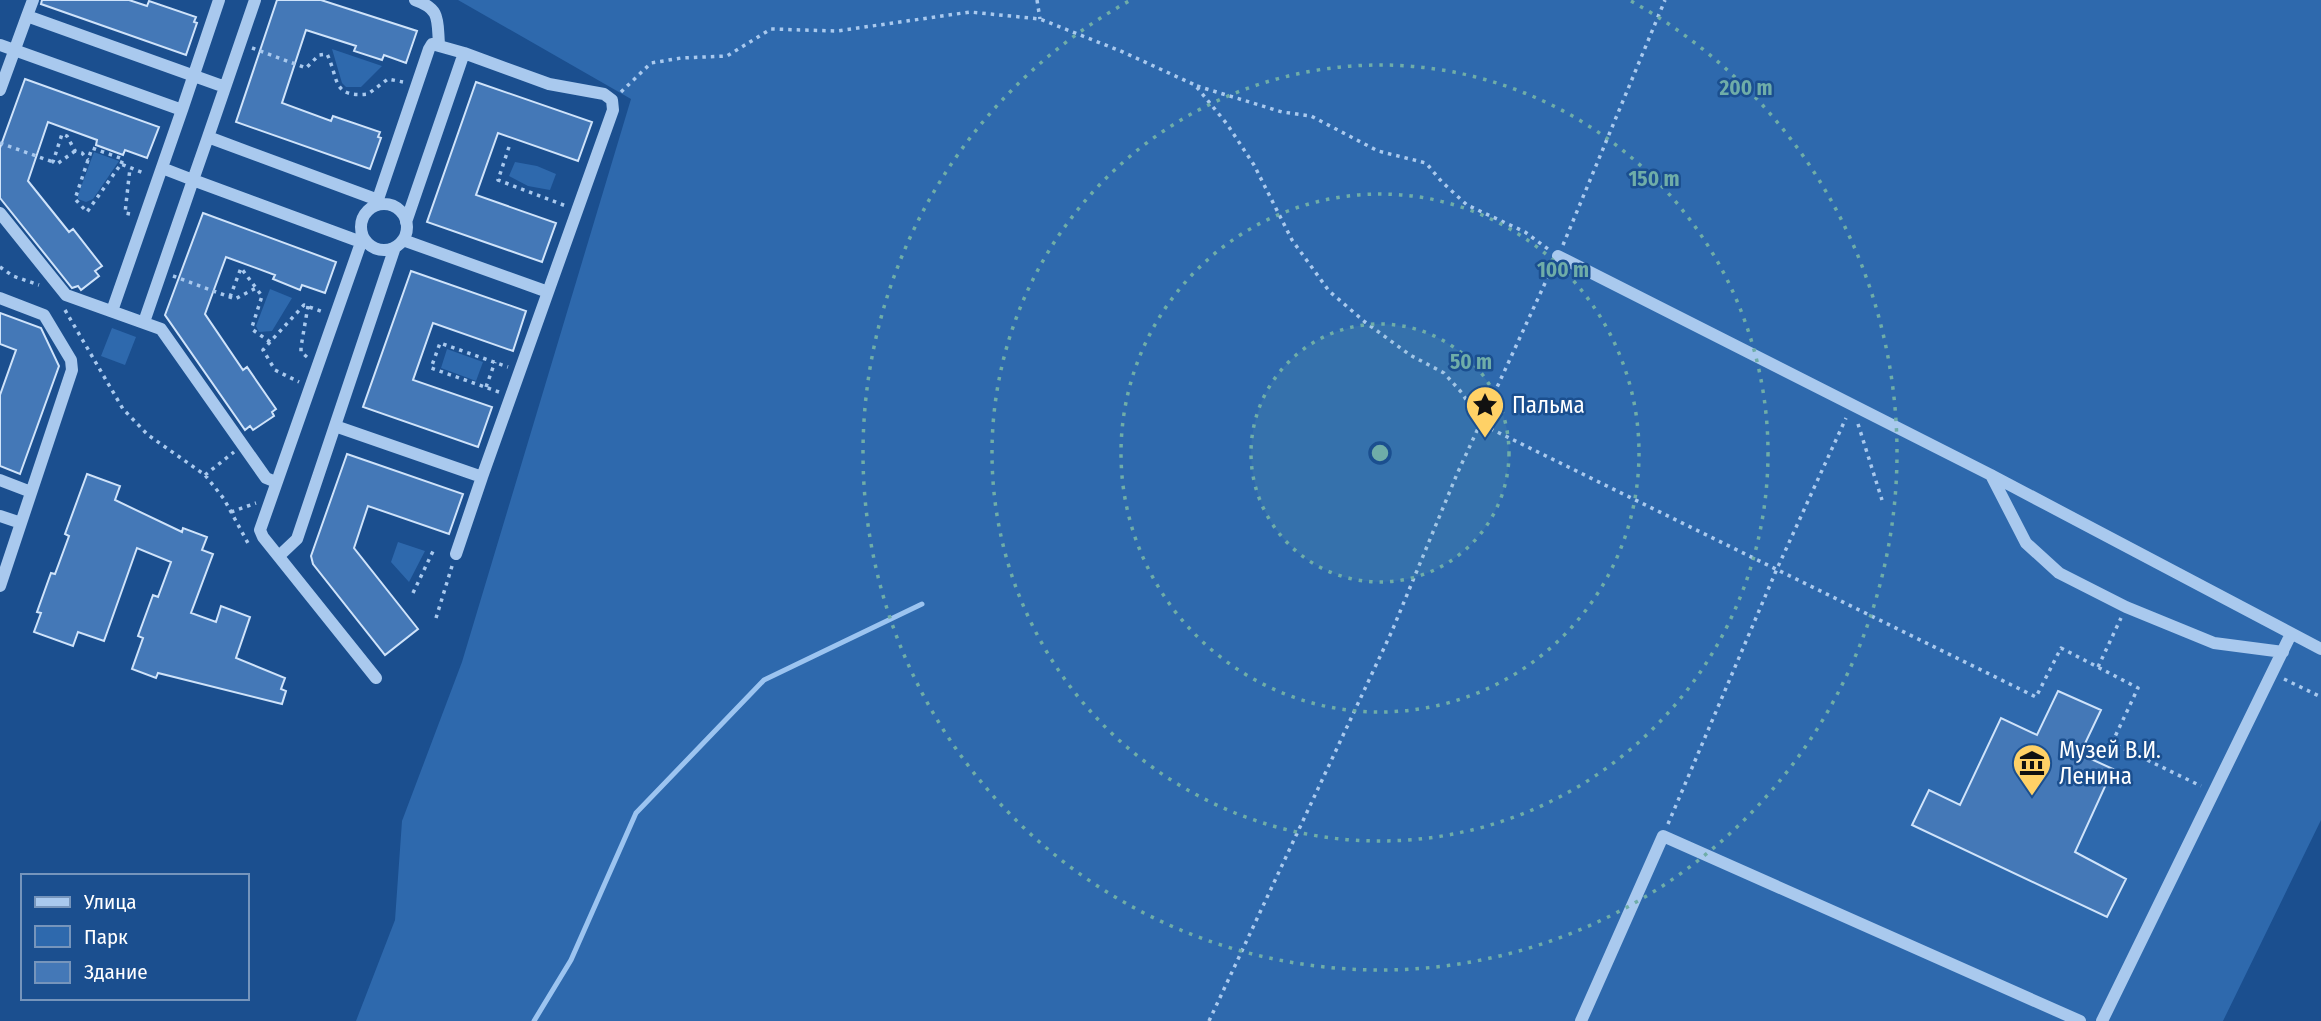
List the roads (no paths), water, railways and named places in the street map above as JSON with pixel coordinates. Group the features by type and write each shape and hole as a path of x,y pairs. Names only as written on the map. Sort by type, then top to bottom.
{"street":[{"path":"0,90 33,0"},
{"path":"112,312 156,172 182,110 219,0"},
{"path":"144,322 255,0"},
{"path":"415,0 433,8 437,16 439,44"},
{"path":"27,16 225,87"},
{"path":"376,678 260,530 362,239 362,219 377,203 432,44 439,44 549,85 604,94 612,100 613,110 456,554"},
{"path":"0,45 182,110"},
{"path":"406,222 464,53"},
{"path":"208,137 377,203 395,207 401,212 407,227 297,539 279,556"},
{"path":"156,172 193,180 362,239 379,250 399,244 548,292"},
{"path":"0,213 66,295 161,329 266,478 276,482"},
{"path":"1558,256 1991,475 2321,649"},
{"path":"0,298 44,315 71,360 72,370 0,586"},
{"path":"335,426 482,477"},
{"path":"1991,475 2026,543 2059,573 2126,607 2214,643 2283,652"},
{"path":"0,480 31,492"},
{"path":"0,516 21,523"},
{"path":"2102,1021 2291,634"},
{"path":"1581,1021 1663,836 2080,1021"}],"waterway":[{"path":"534,1021 571,960 636,813 764,680 922,604"}],"place":[{"name":"Пальма","path":"1485,439"},
{"name":"Музей В.И. Ленина","path":"2032,797"}]}
